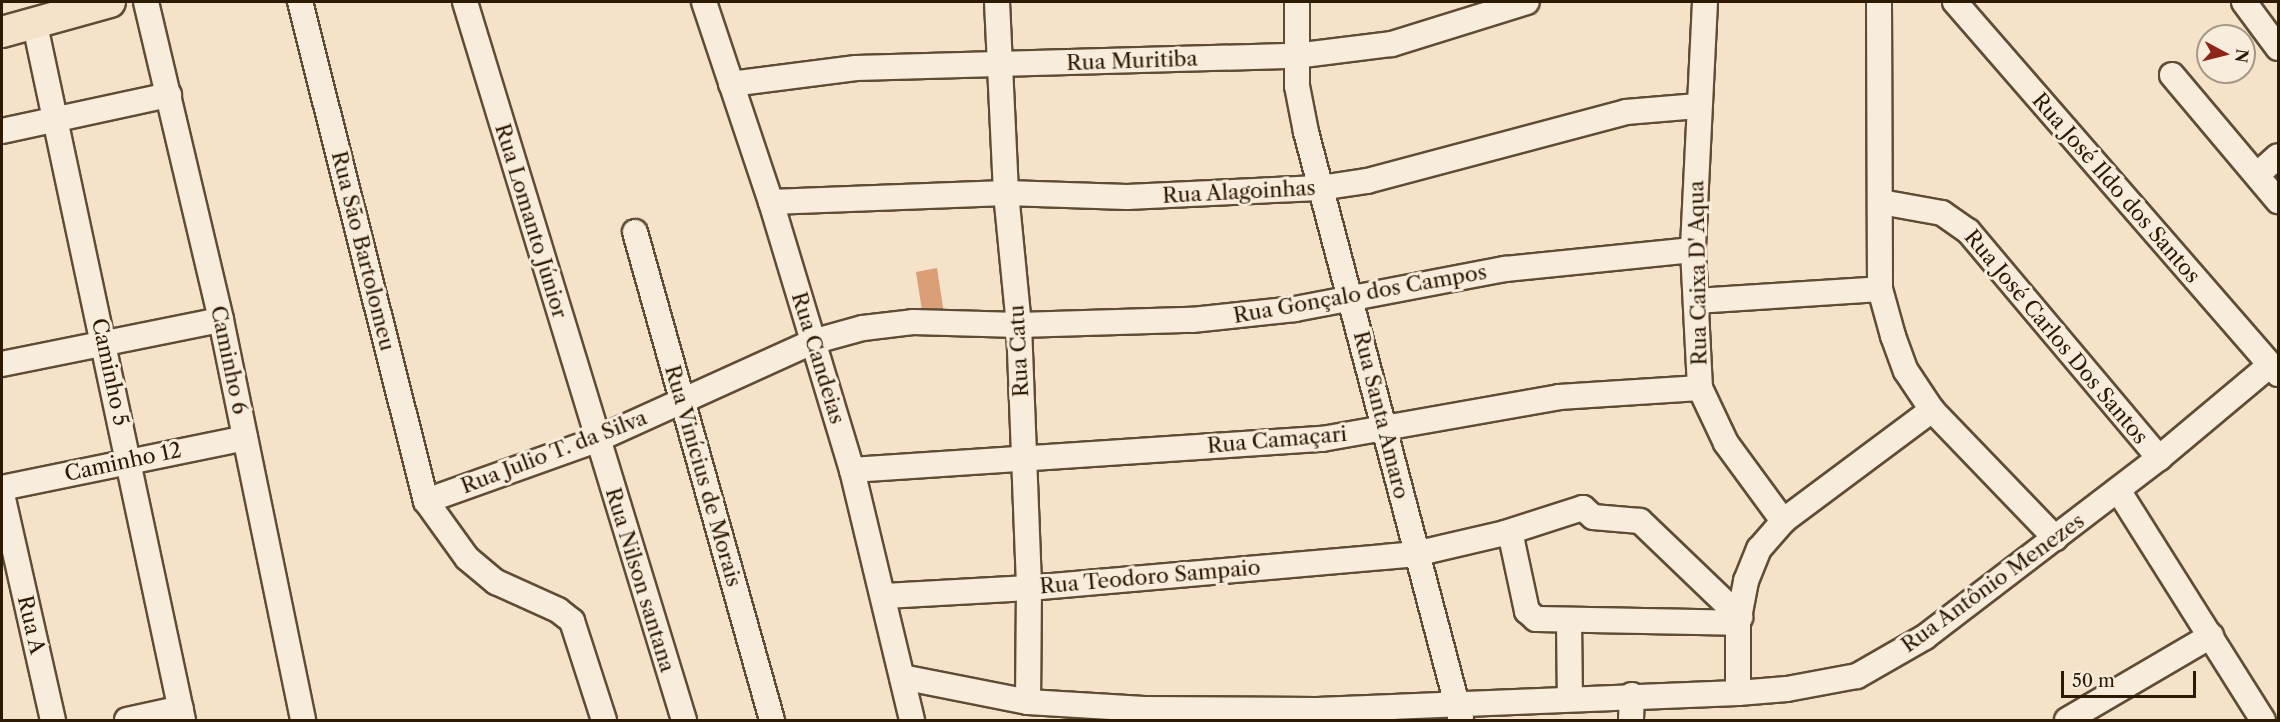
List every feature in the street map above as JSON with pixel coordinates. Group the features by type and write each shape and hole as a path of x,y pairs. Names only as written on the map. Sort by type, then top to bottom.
{"main road":[{"path":"2,32 35,25 110,2"}],"street":[{"name":"Caminho 6","path":"146,2 221,320 303,720"},
{"name":"Rua São Bartolomeu","path":"300,2 426,501"},
{"name":"Rua Lomanto Júnior","path":"465,2 596,440"},
{"name":"Rua Candeias","path":"704,2 771,202 852,470 885,596 912,720"},
{"name":"Rua Catu","path":"997,2 1006,193 1019,325 1025,459 1029,588 1028,702"},
{"name":"Rua Santa Amaro","path":"1297,2 1295,56 1297,86 1320,188 1352,299 1386,428 1415,554 1459,712"},
{"name":"Rua Muritiba","path":"731,84 856,68 1295,56 1392,44 1527,2"},
{"name":"Rua Caixa D' Aqua","path":"1705,2 1698,106 1694,250 1700,388 1726,443 1783,521"},
{"path":"1879,2 1880,289 1906,371 1932,411 2055,538"},
{"name":"Rua José Ildo dos Santos","path":"1955,2 2274,370"},
{"path":"2244,2 2278,48"},
{"name":"Caminho 5","path":"35,25 53,119 104,343 182,714"},
{"path":"2172,75 2278,201"},
{"path":"2,130 169,95"},
{"name":"Rua Alagoinhas","path":"771,202 1006,193 1127,197 1320,188 1367,181 1626,112 1698,106"},
{"path":"2257,176 2278,156"},
{"name":"Rua José Carlos Dos Santos","path":"1881,202 1942,213 1968,231 2159,458"},
{"name":"Rua Vinícius de Morais","path":"635,232 772,720"},
{"name":"Rua Gonçalo dos Campos","path":"812,342 863,328 913,322 1019,325 1192,320 1352,299 1505,268 1694,250"},
{"path":"1696,301 1880,289"},
{"path":"2,364 221,320"},
{"name":"Rua Julio T. da Silva","path":"426,501 596,440 812,342"},
{"name":"Rua Antônio Menezes","path":"902,676 1028,702 1144,709 1459,712 1570,698 1738,693 1786,689 1857,676 1925,637 2274,370"},
{"name":"Rua Camaçari","path":"852,470 1322,439 1559,397 1700,388"},
{"path":"1738,693 1739,620 1746,581 1759,549 1783,521 1932,411"},
{"name":"Caminho 12","path":"2,488 129,459 245,438"},
{"name":"Rua Nilson santana","path":"596,440 684,720"},
{"path":"2118,490 2263,720"},
{"name":"Rua A","path":"2,494 9,561 53,720"},
{"path":"426,501 474,564 496,582 558,610 572,621 604,720"},
{"path":"1583,508 1593,517 1640,521 1739,620 1569,621 1530,616 1512,541 1505,533 1583,508"},
{"name":"Rua Teodoro Sampaio","path":"885,596 1029,588 1415,554 1505,533"},
{"path":"1569,621 1570,698"},
{"path":"2067,720 2211,636"},
{"path":"1630,720 1632,695"},
{"path":"127,720 182,714"}],"building":[{"path":"937,268 944,314 923,317 916,272"}]}
